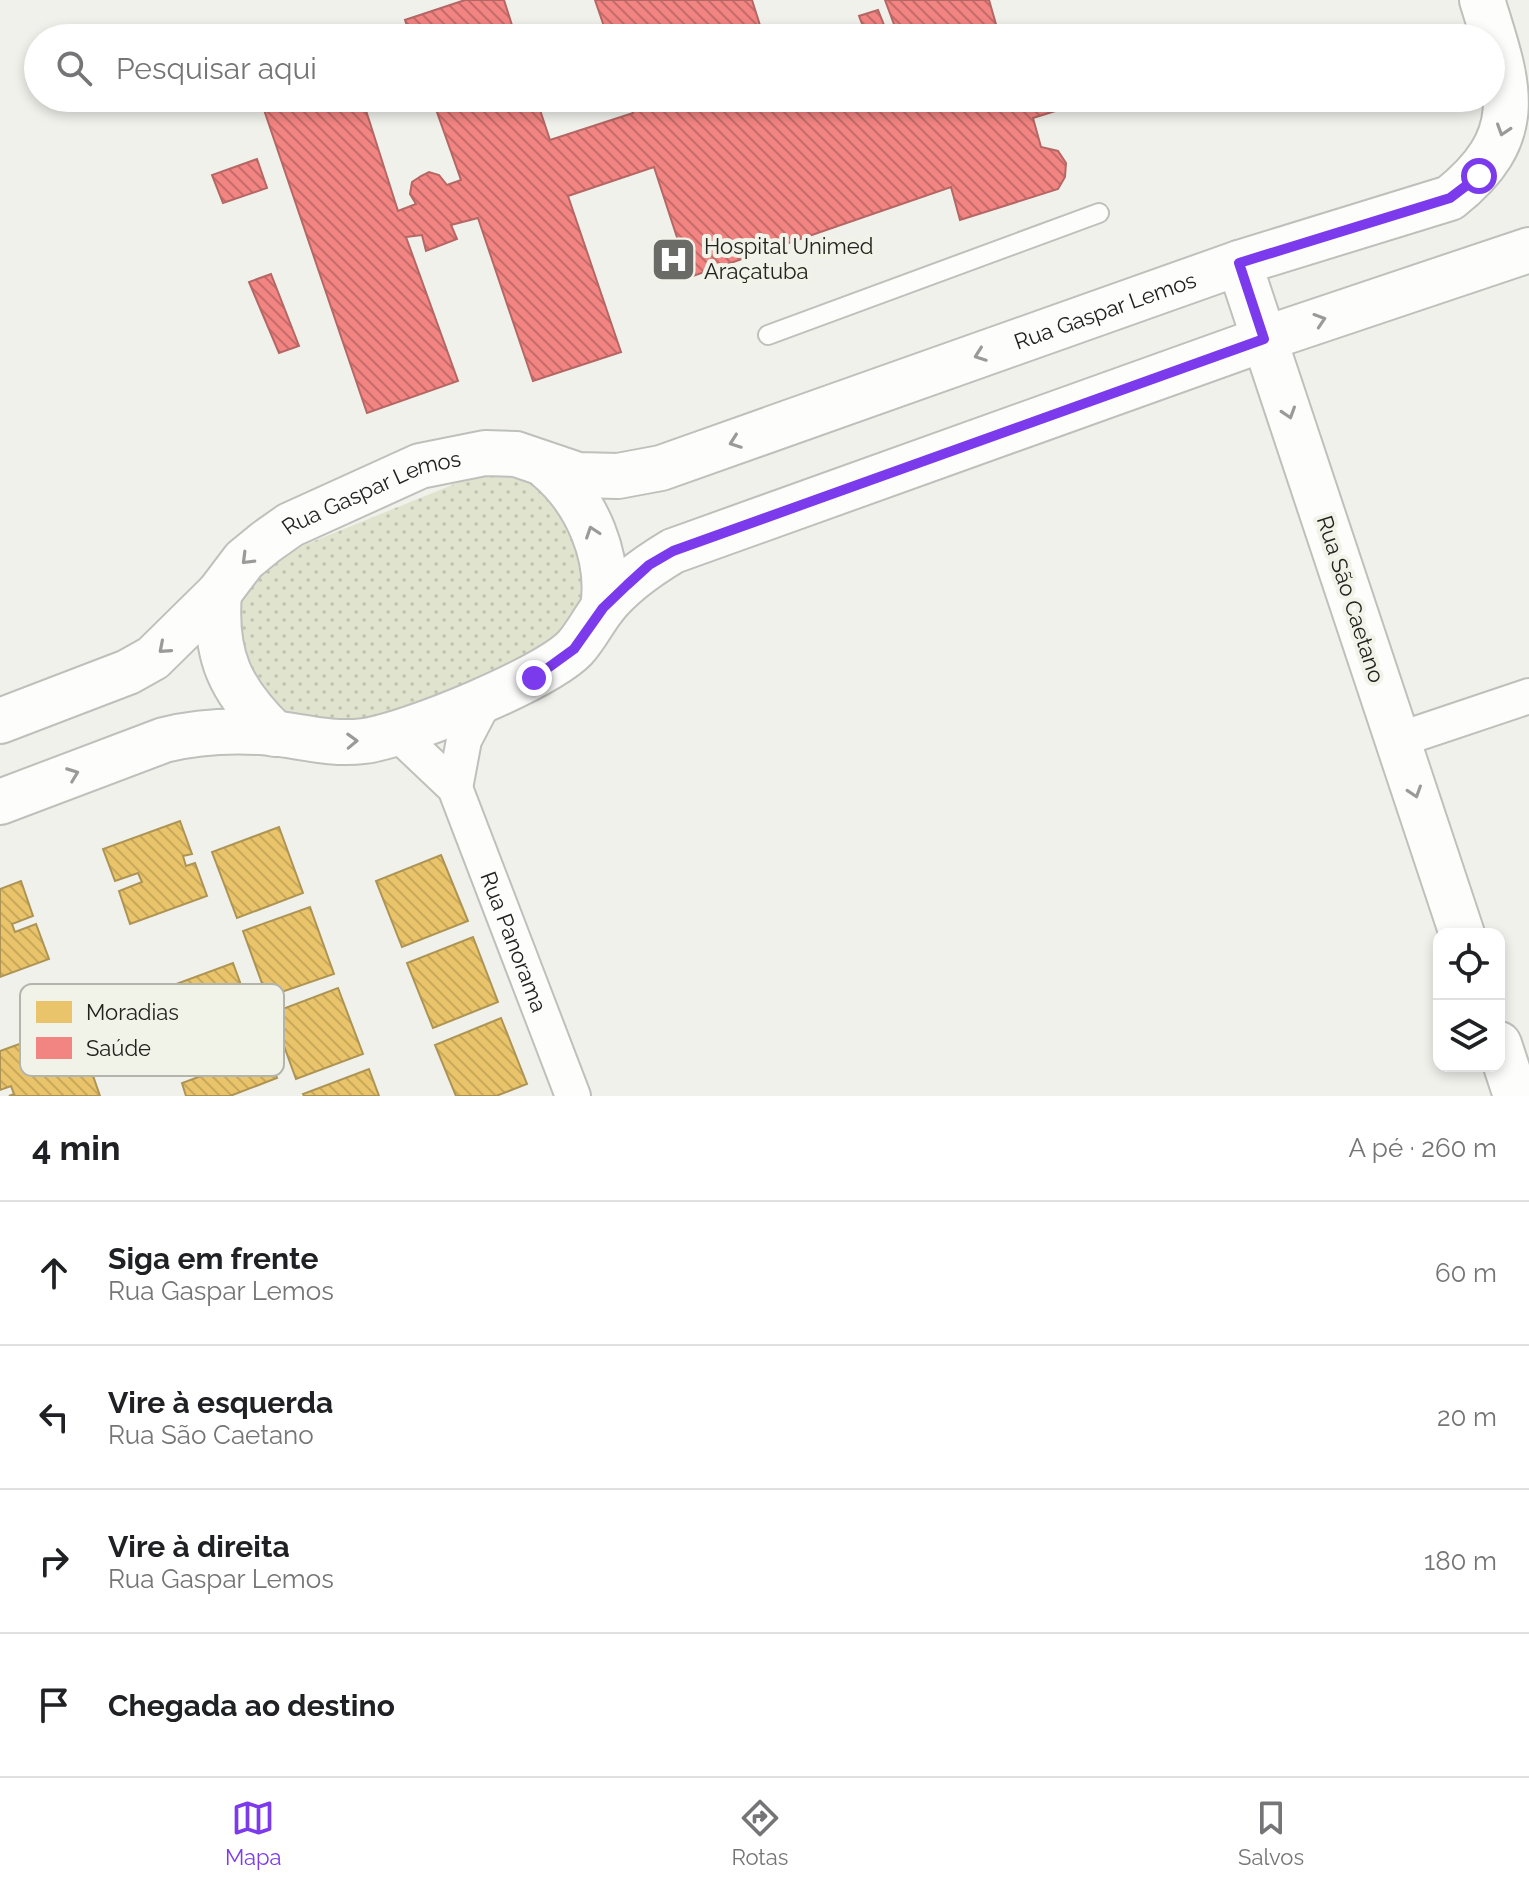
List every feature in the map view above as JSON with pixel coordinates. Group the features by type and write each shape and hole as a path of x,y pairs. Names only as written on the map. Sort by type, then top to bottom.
{"street":[{"name":"Rua Gaspar Lemos","path":"1482,0 1490,24"},
{"name":"Rua Gaspar Lemos","path":"0,721 140,665 174,639 219,593 244,560 290,525 420,466 485,453 516,454 548,468 599,476 661,468 1239,263 1450,198 1479,176 1496,151 1508,119 1505,92"},
{"path":"0,802 164,740 217,731 275,734 327,742 366,741 396,732 486,698 555,665 574,649 603,608 649,565 695,542 1264,339 1529,250"},
{"name":"Rua São Caetano","path":"1239,263 1460,928"},
{"name":"Rua Gaspar Lemos","path":"548,468 567,484 588,518 602,560 606,588 603,608"},
{"path":"219,593 216,624 228,674 247,706 275,734"},
{"path":"1398,740 1529,696"},
{"path":"455,788 464,740 486,698"},
{"name":"Rua Panorama","path":"396,732 455,788 573,1096"},
{"path":"1505,1062 1516,1096"}],"lane":[{"path":"768,335 1099,213"}],"green space":[{"path":"489,476 506,476 537,486 573,518 586,598 549,650 348,730 286,724 231,652 242,591 275,557 457,483"}],"building: Moradias":[{"path":"180,821 192,854 183,856 186,866 195,863 207,896 130,924 119,891 142,882 138,873 115,881 103,849"},
{"path":"279,827 303,893 237,918 212,852"},
{"path":"441,855 468,921 402,947 376,881"},
{"path":"21,881 33,916 12,924 15,932 36,924 49,959 0,977 0,889"},
{"path":"310,907 334,974 284,991 284,984 262,984 243,931"},
{"path":"473,937 498,1002 433,1028 407,963"},
{"path":"233,963 241,984 176,984"},
{"path":"338,988 363,1054 296,1079 284,1046 284,1008"},
{"path":"501,1018 527,1084 496,1096 456,1096 435,1045"},
{"path":"20,1044 20,1076 93,1076 100,1096 9,1096 14,1094 11,1086 0,1090 0,1051"},
{"path":"369,1069 379,1096 303,1094"},
{"path":"201,1076 277,1078 230,1096 186,1096 182,1083"}],"building: Saúde":[{"path":"465,0 504,0 512,24 406,24 405,20"},
{"path":"595,0 752,0 760,24 603,24"},
{"path":"885,0 989,0 996,24 894,24"},
{"path":"878,10 884,24 862,24 859,16"},
{"path":"265,112 366,112 398,211 416,204 410,194 412,182 429,172 439,175 447,185 461,180 437,112 541,112 550,140 633,112 1052,112 1033,118 1041,147 1058,151 1066,163 1065,177 1058,189 960,220 951,187 690,277 654,167 568,196 621,352 533,381 478,218 451,225 457,239 426,251 422,235 406,237 458,381 367,413"},
{"path":"257,159 267,188 223,203 212,175"},
{"path":"271,274 299,346 279,353 249,282"}],"place":[{"name":"Hospital Unimed Araçatuba","path":"673,259"}],"route":[{"path":"534,678 574,649 603,608 627,585 649,565 673,551 1264,339 1239,263 1450,198 1479,176"}]}
